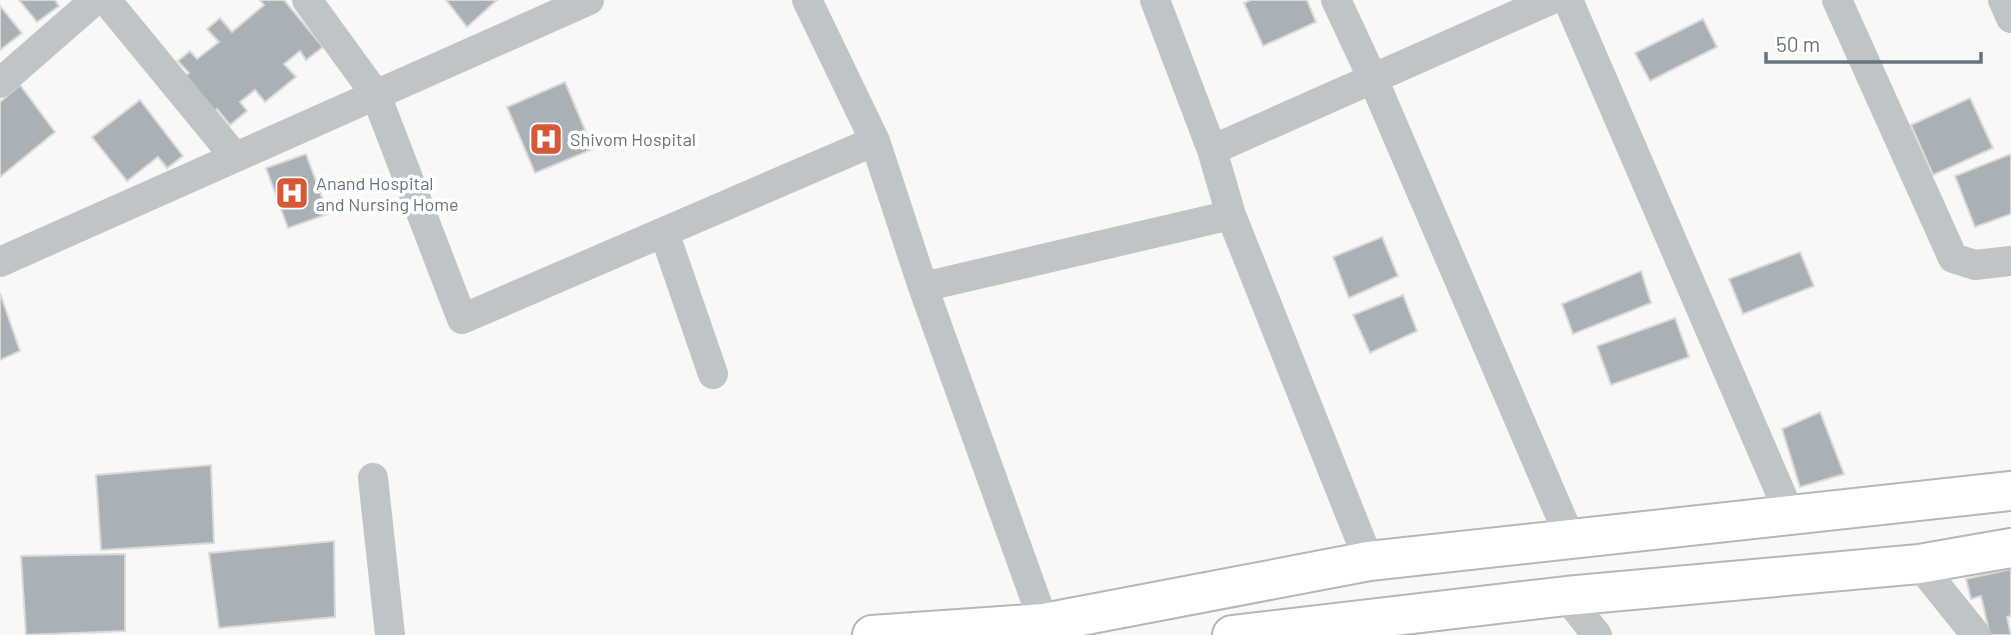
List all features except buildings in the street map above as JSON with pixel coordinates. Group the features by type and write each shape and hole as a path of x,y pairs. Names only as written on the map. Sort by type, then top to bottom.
{"main road":[{"path":"872,635 1066,625 1369,561 2011,491"},
{"path":"1232,635 1566,596 1919,564 2011,548"}],"street":[{"path":"0,83 95,0"},
{"path":"106,0 235,157"},
{"path":"307,0 376,95 462,319 875,141"},
{"path":"0,261 589,0"},
{"path":"807,0 875,141 923,287 1066,625"},
{"path":"1155,0 1212,150 1231,215 1369,561"},
{"path":"1336,0 1373,79 1572,540"},
{"path":"1212,150 1550,0"},
{"path":"1568,0 1791,517"},
{"path":"1837,0 1953,258 1975,265 2011,261"},
{"path":"2003,0 2011,18"},
{"path":"923,287 1231,215"},
{"path":"663,232 713,374"},
{"path":"373,478 390,635"},
{"path":"1919,564 1976,635"},
{"path":"1566,596 1597,635"}],"place":[{"name":"Shivom Hospital","path":"546,139"},
{"name":"Anand Hospital and Nursing Home","path":"292,193"}]}
